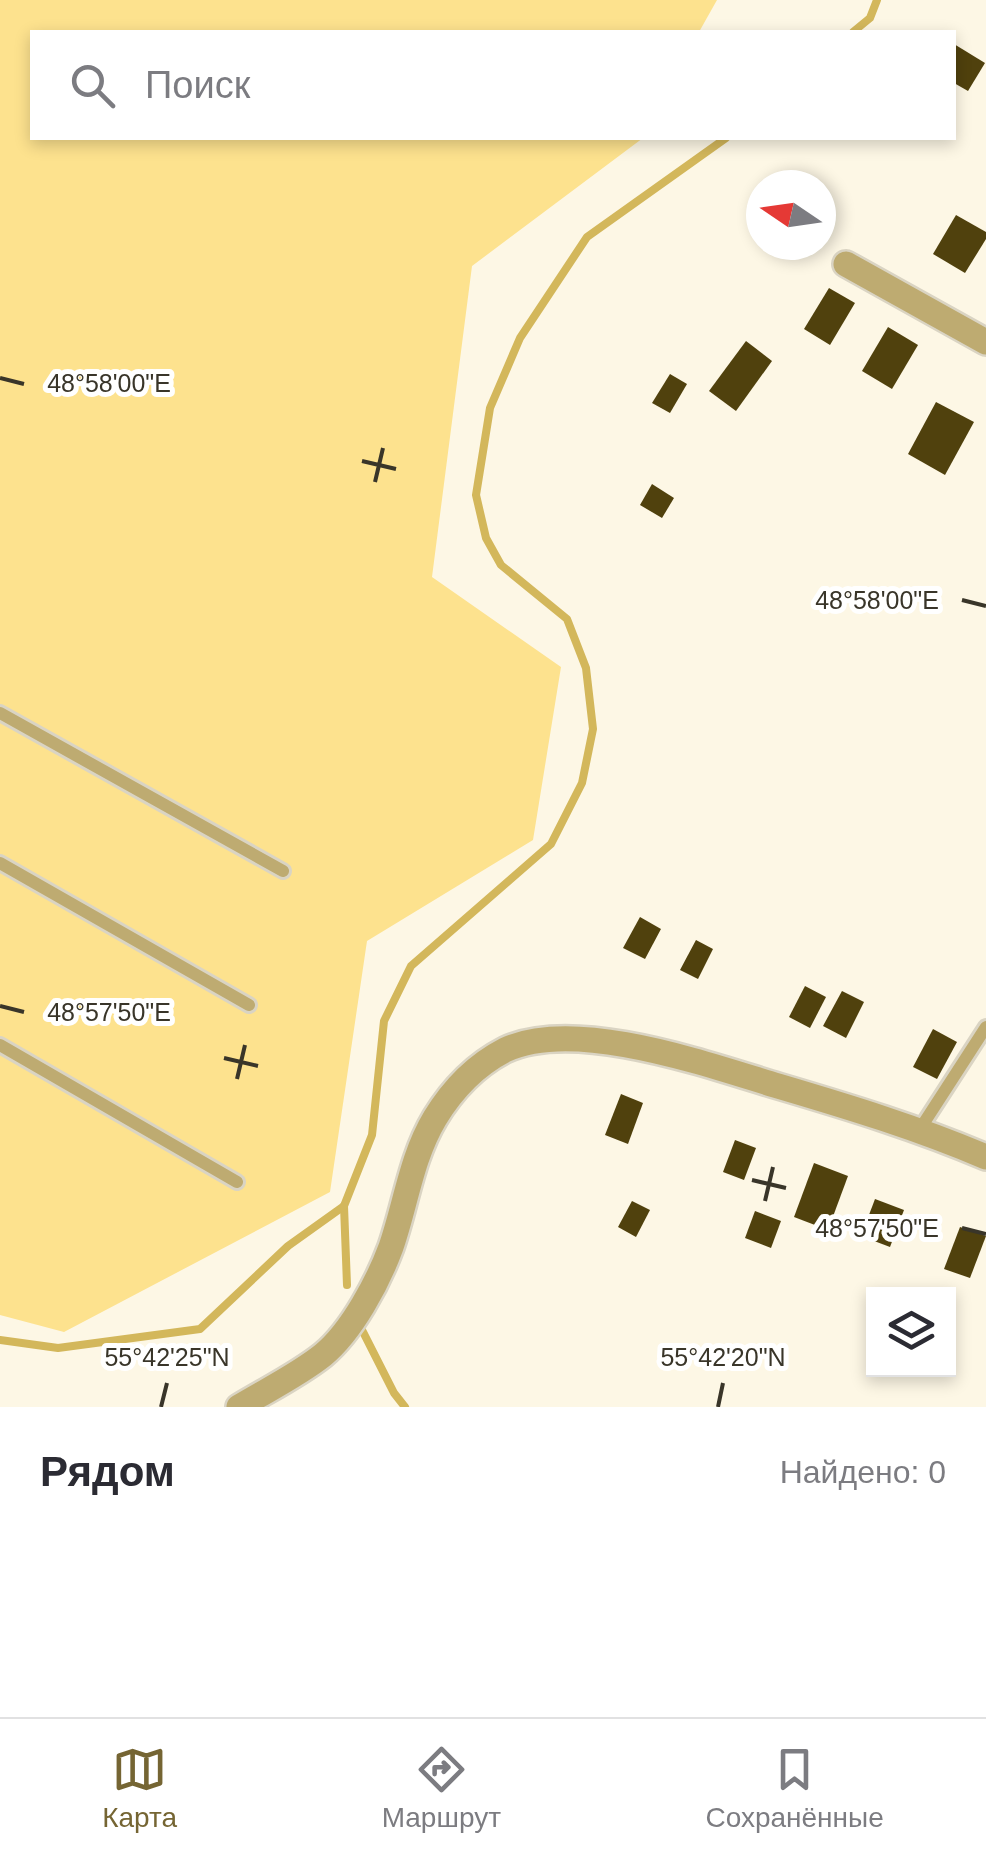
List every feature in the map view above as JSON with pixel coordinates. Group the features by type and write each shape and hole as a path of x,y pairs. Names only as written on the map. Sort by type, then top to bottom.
{"street":[{"path":"846,264 986,342"},
{"path":"240,1407 325,1354 370,1296 391,1246 412,1168 435,1119 466,1077 507,1049 555,1040 610,1042 658,1050 920,1128 986,1157"}],"lane":[{"path":"0,713 283,871"},
{"path":"0,862 250,1005"},
{"path":"920,1128 986,1028"},
{"path":"0,1045 236,1182"}],"shaded area":[{"path":"0,0 717,0 700,30 30,30 30,140 640,140 472,266 432,577 561,667 533,840 367,941 330,1192 64,1332 0,1315"}],"building":[{"path":"956,45 985,63 968,91 956,84"},
{"path":"956,215 986,232 986,239 965,273 933,254"},
{"path":"829,288 855,303 830,345 804,329"},
{"path":"888,327 918,345 892,389 862,371"},
{"path":"746,341 772,361 736,411 709,391"},
{"path":"670,374 687,384 670,413 652,403"},
{"path":"936,402 974,422 945,475 908,454"},
{"path":"652,484 674,498 662,518 640,505"},
{"path":"640,917 661,929 645,959 623,948"},
{"path":"696,940 713,949 698,979 680,970"},
{"path":"805,986 826,997 810,1028 789,1017"},
{"path":"842,991 864,1002 846,1038 823,1026"},
{"path":"933,1029 957,1042 937,1079 913,1067"},
{"path":"621,1094 643,1103 628,1144 605,1135"},
{"path":"735,1140 756,1148 744,1180 723,1172"},
{"path":"814,1163 848,1176 828,1230 794,1217"},
{"path":"875,1199 904,1210 890,1247 861,1236"},
{"path":"632,1201 650,1210 636,1237 618,1227"},
{"path":"755,1211 781,1221 771,1248 745,1238"},
{"path":"960,1227 986,1236 970,1278 944,1269"}],"waterway":[{"path":"855,30 870,18 877,0"},
{"path":"0,1340 58,1348 200,1329 288,1246 344,1206 372,1135 384,1021 411,966 551,844 582,783 593,729 586,668 567,619 501,565 486,538 476,495 490,408 520,338 587,237 723,140"},
{"path":"344,1206 347,1285"},
{"path":"359,1324 405,1407"}]}
